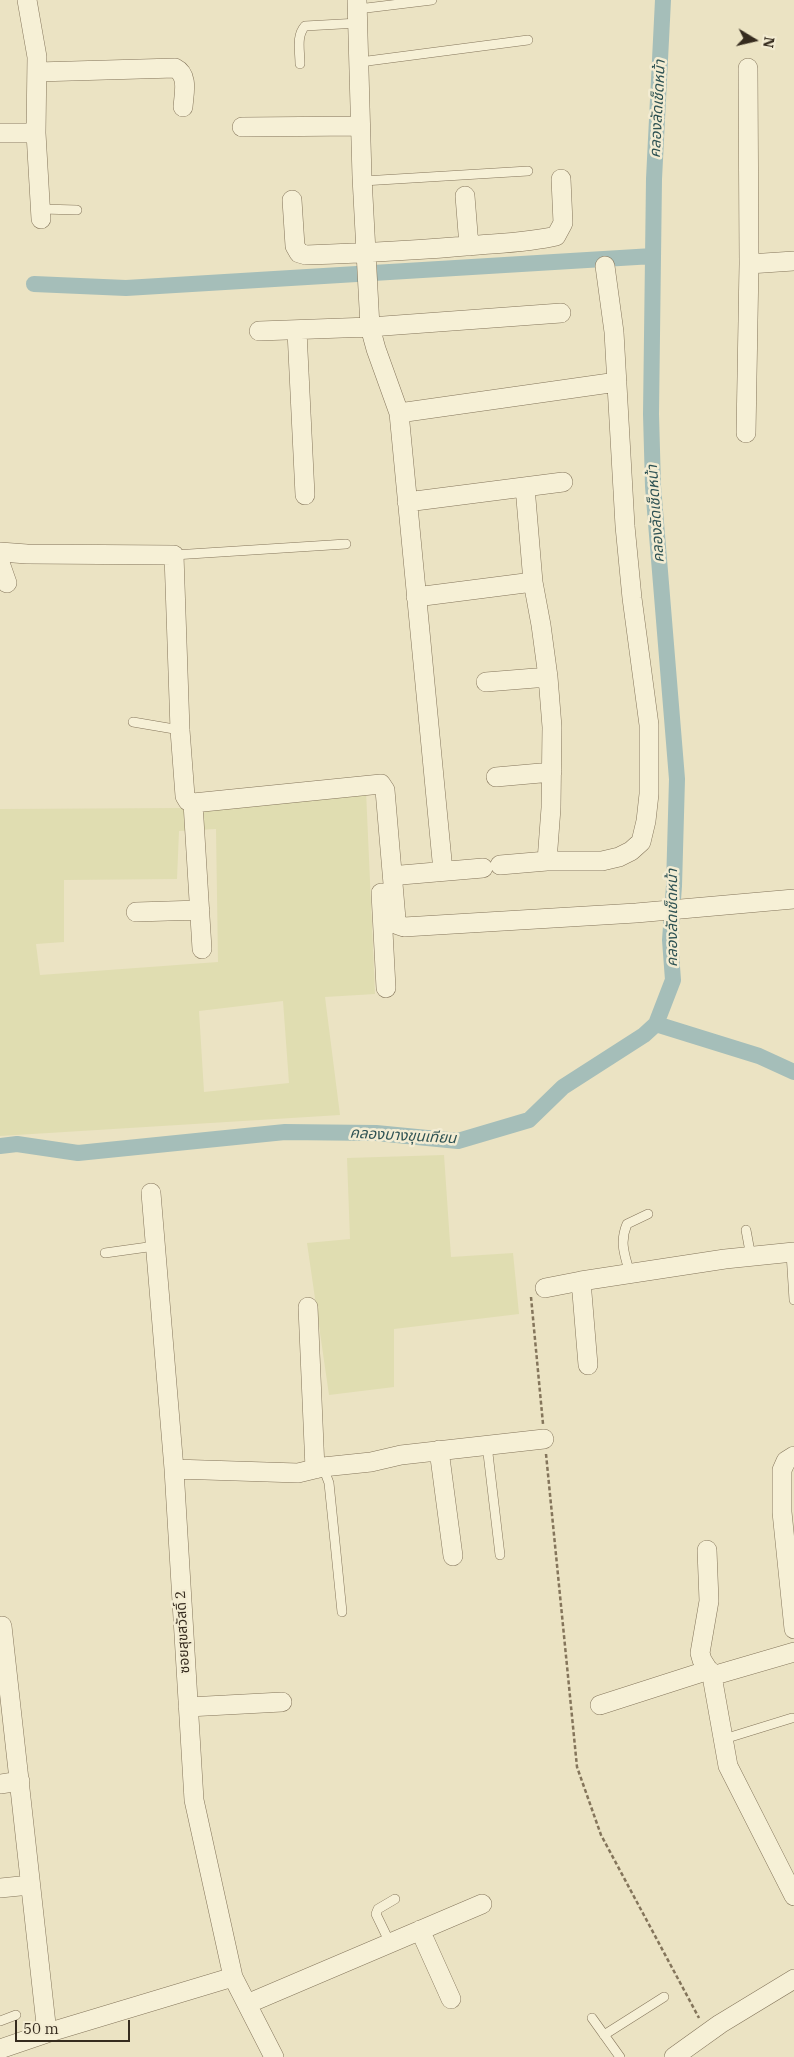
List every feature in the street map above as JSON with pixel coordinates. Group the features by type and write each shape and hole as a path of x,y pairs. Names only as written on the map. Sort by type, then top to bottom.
{"street":[{"path":"27,0 35,40 38,72 36,133 42,214"},
{"path":"358,10 362,181 370,327 399,413 443,870"},
{"path":"38,72 175,68 184,76 183,107"},
{"path":"746,433 749,264 748,68"},
{"path":"242,127 360,126"},
{"path":"0,133 36,133"},
{"path":"292,200 295,246 299,254 367,267 469,246 556,236 563,223 560,179"},
{"path":"465,196 469,246"},
{"path":"749,264 794,262"},
{"path":"401,875 547,861 602,861 620,858 631,852 641,842 646,820 649,786 648,724 625,526 614,332 605,266"},
{"path":"259,332 370,327 561,313"},
{"path":"297,331 304,495"},
{"path":"399,413 617,382"},
{"path":"407,502 563,482"},
{"path":"525,487 532,582 541,626 548,677 552,772 547,861"},
{"path":"0,552 27,554 174,555 184,796 188,801 193,802 381,784 385,790 398,925 404,927 636,913 794,899"},
{"path":"0,563 7,583"},
{"path":"416,597 532,582"},
{"path":"486,682 548,677"},
{"path":"496,777 552,772"},
{"path":"374,784 386,988"},
{"path":"193,802 202,949"},
{"path":"136,912 200,910"},
{"name":"ซอยสุขสวัสดิ์ 2","path":"151,1193 174,1469 194,1800 233,1977 274,2057"},
{"path":"545,1288 630,1274 792,1253"},
{"path":"581,1281 588,1365"},
{"path":"308,1307 319,1468"},
{"path":"174,1469 298,1473 319,1468 371,1462 400,1454 544,1439"},
{"path":"439,1450 453,1556"},
{"path":"794,1456 786,1461 782,1470 782,1512 794,1629"},
{"path":"707,1550 709,1600 700,1653 710,1673 728,1766 794,1896"},
{"path":"2,1626 46,2033"},
{"path":"600,1705 710,1673 794,1652"},
{"path":"188,1707 282,1702"},
{"path":"0,1784 20,1781"},
{"path":"0,1888 30,1885"},
{"path":"247,2004 482,1904"},
{"path":"420,1930 452,2000"},
{"path":"0,2049 46,2033 233,1977"},
{"path":"674,2057 707,2033 794,1979"}],"lane":[{"path":"300,64 299,38 300,31 305,26 358,10 432,0"},
{"path":"360,62 528,40"},
{"path":"362,181 528,171"},
{"path":"42,214 77,210"},
{"path":"174,555 346,544"},
{"path":"133,722 180,730"},
{"path":"630,1274 622,1244 622,1235 627,1224 648,1214"},
{"path":"746,1230 751,1257"},
{"path":"105,1253 155,1246"},
{"path":"792,1253 794,1300"},
{"path":"487,1445 500,1556"},
{"path":"319,1468 329,1483 342,1612"},
{"path":"724,1739 792,1718"},
{"path":"390,1943 376,1914 378,1908 395,1899"},
{"path":"604,2035 664,1997"},
{"path":"0,2021 16,2014"},
{"path":"592,2018 620,2057"}],"path":[{"path":"545,1288 530,1290 577,1766 601,1835 707,2033"}],"shaded area":[{"path":"366,791 375,994 325,997 340,1115 0,1136 0,809 180,808","holes":["216,829 218,962 40,975 36,944 64,942 64,880 177,879 179,831","283,1001 289,1083 204,1092 199,1011"]},
{"path":"444,1155 451,1257 513,1253 519,1314 394,1329 394,1387 329,1395 307,1243 350,1239 347,1158"}],"waterway":[{"name":"คลองลัดเช็ดหน้า","path":"0,1146 17,1144 78,1153 285,1132 376,1133 458,1141 529,1120 563,1087 644,1035 656,1024 673,980 670,940 674,886 677,779 653,486 651,414 654,179 663,0"},
{"path":"34,284 126,288 653,256"},
{"name":"คลองบางขุนเทียน","path":"656,1024 759,1056 794,1072"}]}
